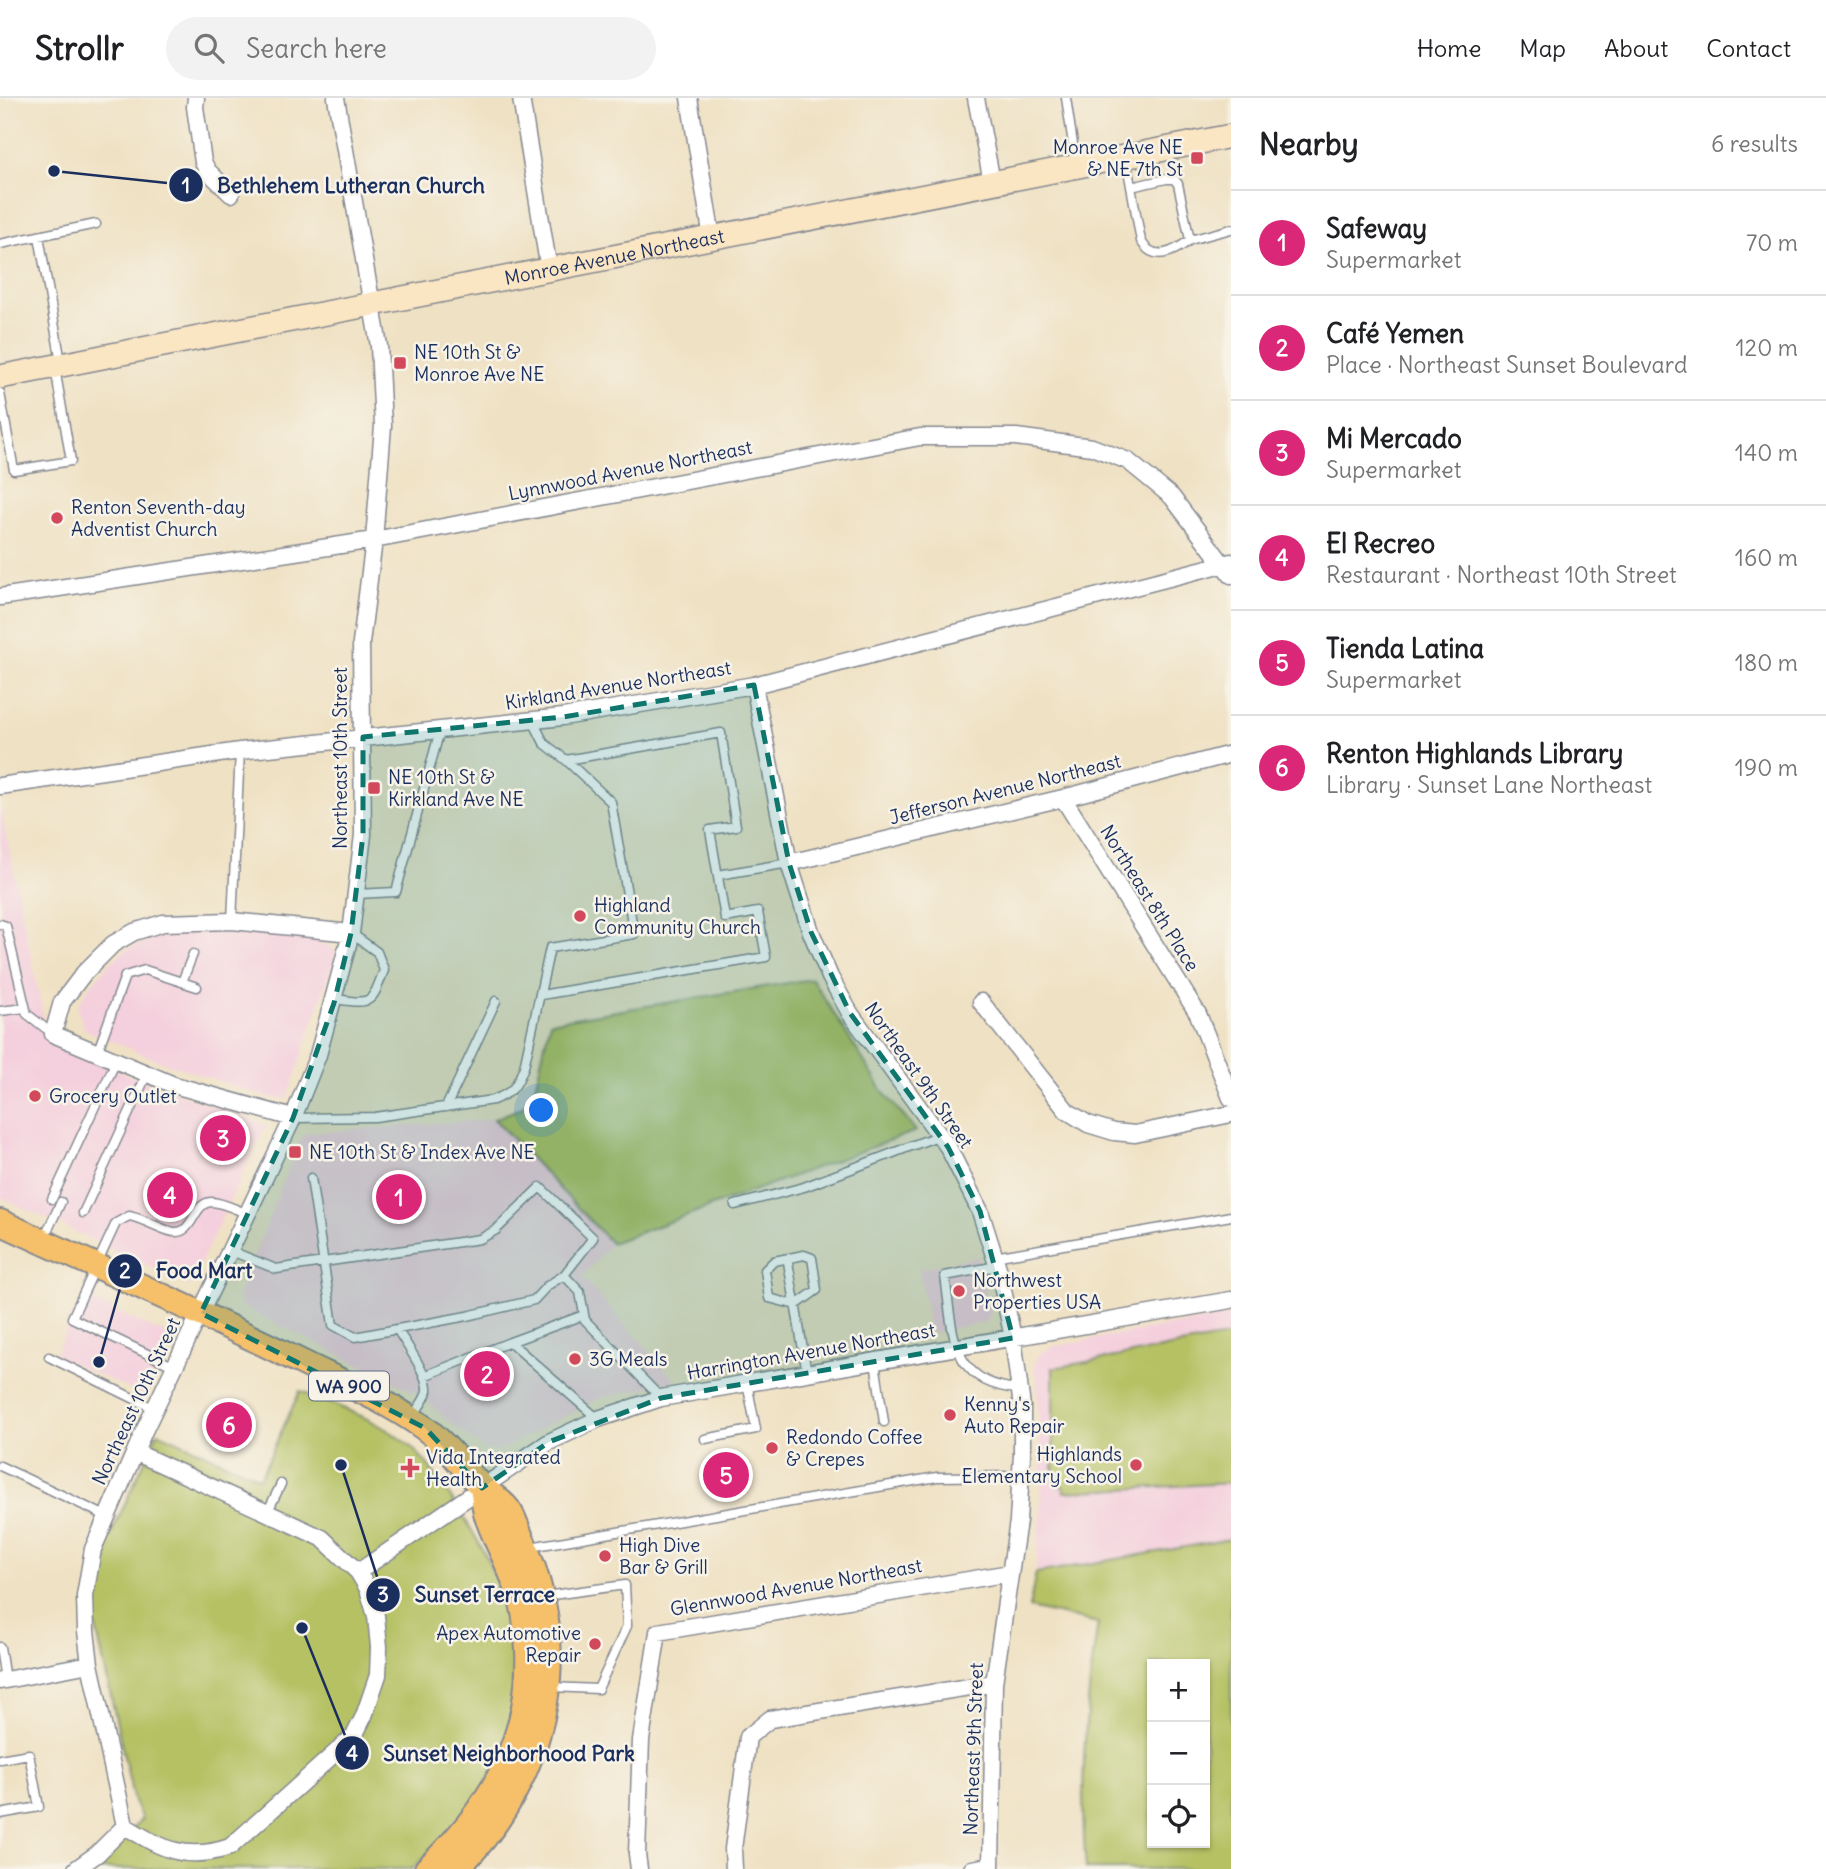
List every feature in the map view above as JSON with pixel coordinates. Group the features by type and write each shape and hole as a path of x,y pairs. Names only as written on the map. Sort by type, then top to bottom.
{"main road":[{"name":"WA 900","path":"0,1222 201,1313 390,1406 449,1449 482,1488 508,1508 543,1597 549,1662 547,1687 541,1722 524,1772 495,1824 456,1869"},
{"name":"WA 900","path":"427,1869 455,1842 478,1813 511,1754 522,1717 527,1685 526,1623 522,1603 487,1517 482,1488"},
{"path":"526,1623 533,1634 538,1676 547,1687"}],"street":[{"path":"196,98 203,162 231,194"},
{"name":"Northeast 10th Street","path":"125,1826 90,1664 86,1631 88,1573 93,1549 135,1451 293,1118 318,1055 335,999 351,933 356,894 363,835 361,643 374,540 383,426 379,346 336,98"},
{"path":"521,98 549,270"},
{"path":"689,98 712,237"},
{"path":"976,98 992,182"},
{"name":"Monroe Avenue Northeast","path":"0,377 1231,136"},
{"name":"Lynnwood Avenue Northeast","path":"0,597 374,540 920,437 1016,437 1092,447 1128,461 1172,497 1228,567"},
{"name":"Kirkland Avenue Northeast","path":"0,786 240,751 533,720 754,685 1228,567"},
{"name":"Northeast 9th Street","path":"754,685 789,863 811,932 830,977 850,1013 948,1147 980,1211 996,1262 1013,1338 1022,1407 1021,1476 994,1683 990,1867"},
{"name":"Jefferson Avenue Northeast","path":"789,863 1063,798 1231,754"},
{"name":"Northeast 8th Place","path":"1063,798 1198,1014 1231,1098"},
{"path":"293,1118 174,1085 53,1034 62,1002 84,973 113,944 134,932 163,923 232,921 351,933"},
{"path":"982,1002 1067,1111 1088,1124 1114,1132 1135,1134 1231,1114"},
{"name":"Harrington Avenue Northeast","path":"358,1572 549,1442 598,1419 661,1398 1231,1300"},
{"path":"76,1869 97,1854 125,1826 152,1843 174,1852 213,1853 230,1847 354,1736 364,1716 377,1675 379,1647 376,1616 368,1589 358,1572 322,1538 135,1451"},
{"name":"Glennwood Avenue Northeast","path":"639,1869 636,1854 641,1740 658,1632 1010,1573"},
{"path":"3,1680 90,1664"},
{"path":"734,1869 733,1849 748,1737 770,1719 994,1683"},
{"path":"972,1869 990,1867"}],"lane":[{"path":"1066,98 1077,165"},
{"path":"1125,156 1142,241 1147,250 1158,254 1168,252 1178,249 1190,240 1231,229"},
{"path":"1131,187 1174,179 1178,184 1190,240"},
{"path":"0,244 96,224"},
{"path":"0,393 14,470 71,461 39,236"},
{"path":"293,1118 375,1117 493,1100 509,1094 517,1085 524,1067 550,948 634,934 611,802 544,743 533,720"},
{"path":"356,894 396,892 440,730"},
{"path":"541,995 766,957 758,912 725,918 710,830 736,826 720,733 566,760"},
{"path":"232,921 240,751"},
{"path":"718,876 789,863"},
{"path":"0,924 6,926 25,1008 33,1020 53,1034"},
{"path":"335,999 361,1003 369,1001 384,970 377,953 351,933"},
{"path":"182,982 193,954"},
{"path":"97,1053 125,976 145,970 197,987"},
{"path":"446,1107 496,1001"},
{"path":"0,1011 25,1008"},
{"path":"43,1242 56,1201 116,1060"},
{"path":"83,1213 147,1073"},
{"path":"735,1205 804,1187 940,1135"},
{"path":"231,1251 276,1269 324,1262 480,1239 496,1230 540,1187 593,1238 564,1275 547,1286 534,1300 467,1316 355,1337 333,1325 324,1262 310,1178"},
{"path":"175,1367 72,1318 116,1223 129,1216 141,1218 174,1232 182,1230 190,1223 199,1208 214,1202 248,1214"},
{"path":"1019,1388 999,1387 970,1371 956,1348 944,1276 996,1262 1231,1216"},
{"path":"804,1255 812,1258 817,1290 796,1306 769,1298 765,1270 774,1261 804,1255"},
{"path":"788,1262 807,1373"},
{"path":"564,1275 580,1292 585,1320 661,1398"},
{"path":"424,1376 584,1315"},
{"path":"397,1329 428,1388 411,1419"},
{"path":"510,1342 598,1419"},
{"path":"49,1357 155,1409"},
{"path":"875,1362 884,1422"},
{"path":"705,1439 756,1429 747,1383"},
{"path":"0,1466 106,1516"},
{"path":"525,1548 937,1477 1021,1476"},
{"path":"267,1513 281,1484"},
{"path":"543,1597 625,1585 627,1626 598,1689 547,1687"},
{"path":"0,1647 3,1680"},
{"path":"0,1759 30,1754 39,1807 0,1814"}],"highlighted area":[{"path":"754,685 789,863 811,932 850,1013 948,1147 980,1211 1013,1338 661,1398 549,1442 482,1488 425,1428 201,1313 293,1118 334,1003 351,933 363,835 363,737 563,717"}],"shaded area":[{"path":"0,805 47,1036 133,1077 266,1125 190,1285 0,1197"},
{"path":"211,931 314,937 337,952 287,1099 266,1097 151,1058 84,1029 77,1007 88,988 109,964 126,950 150,939 176,932"},
{"path":"494,1119 611,1243 582,1277 676,1381 600,1398 500,1450 485,1450 443,1417 422,1396 241,1306 238,1296 301,1138 307,1133"},
{"path":"978,1257 990,1312 987,1322 930,1333 919,1269"},
{"path":"82,1296 167,1335 169,1341 144,1396 55,1355"},
{"name":"Highlands Elementary School","path":"1231,1315 1231,1539 1036,1573 1042,1494 1037,1377 1034,1366 1039,1354 1054,1346"}],"green space":[{"path":"812,979 884,1093 916,1131 611,1243 494,1119 523,1107 536,1084 550,1022"},
{"path":"1231,1336 1231,1483 1065,1492 1053,1467 1053,1368"},
{"path":"300,1391 365,1418 410,1446 434,1473 476,1538 501,1593 514,1652 516,1682 513,1712 507,1742 500,1759 468,1811 412,1869 93,1869 142,1819 134,1802 93,1614 93,1588 99,1560 158,1432 260,1478"},
{"path":"1231,1539 1231,1869 1086,1869 1084,1746 1098,1623 1029,1608 1036,1573"}],"place":[{"name":"Monroe Ave NE & NE 7th St","path":"1197,158"},
{"name":"Bethlehem Lutheran Church","path":"54,171"},
{"name":"NE 10th St & Monroe Ave NE","path":"400,363"},
{"name":"Renton Seventh-day Adventist Church","path":"57,518"},
{"name":"NE 10th St & Kirkland Ave NE","path":"374,788"},
{"name":"Highland Community Church","path":"580,916"},
{"name":"Grocery Outlet","path":"35,1096"},
{"name":"Mi Mercado","path":"223,1138"},
{"name":"NE 10th St & Index Ave NE","path":"295,1152"},
{"name":"El Recreo","path":"170,1195"},
{"name":"Safeway","path":"399,1197"},
{"name":"Northwest Properties USA","path":"959,1291"},
{"name":"3G Meals","path":"575,1359"},
{"name":"Food Mart","path":"99,1362"},
{"name":"Café Yemen","path":"487,1374"},
{"name":"Kenny's Auto Repair","path":"950,1415"},
{"name":"Renton Highlands Library","path":"229,1425"},
{"name":"Redondo Coffee & Crepes","path":"772,1448"},
{"name":"Sunset Terrace","path":"341,1465"},
{"name":"Highlands Elementary School","path":"1136,1465"},
{"name":"Vida Integrated Health","path":"410,1468"},
{"name":"Tienda Latina","path":"726,1475"},
{"name":"High Dive Bar & Grill","path":"605,1556"},
{"name":"Sunset Neighborhood Park","path":"302,1628"},
{"name":"Apex Automotive Repair","path":"595,1644"}]}
